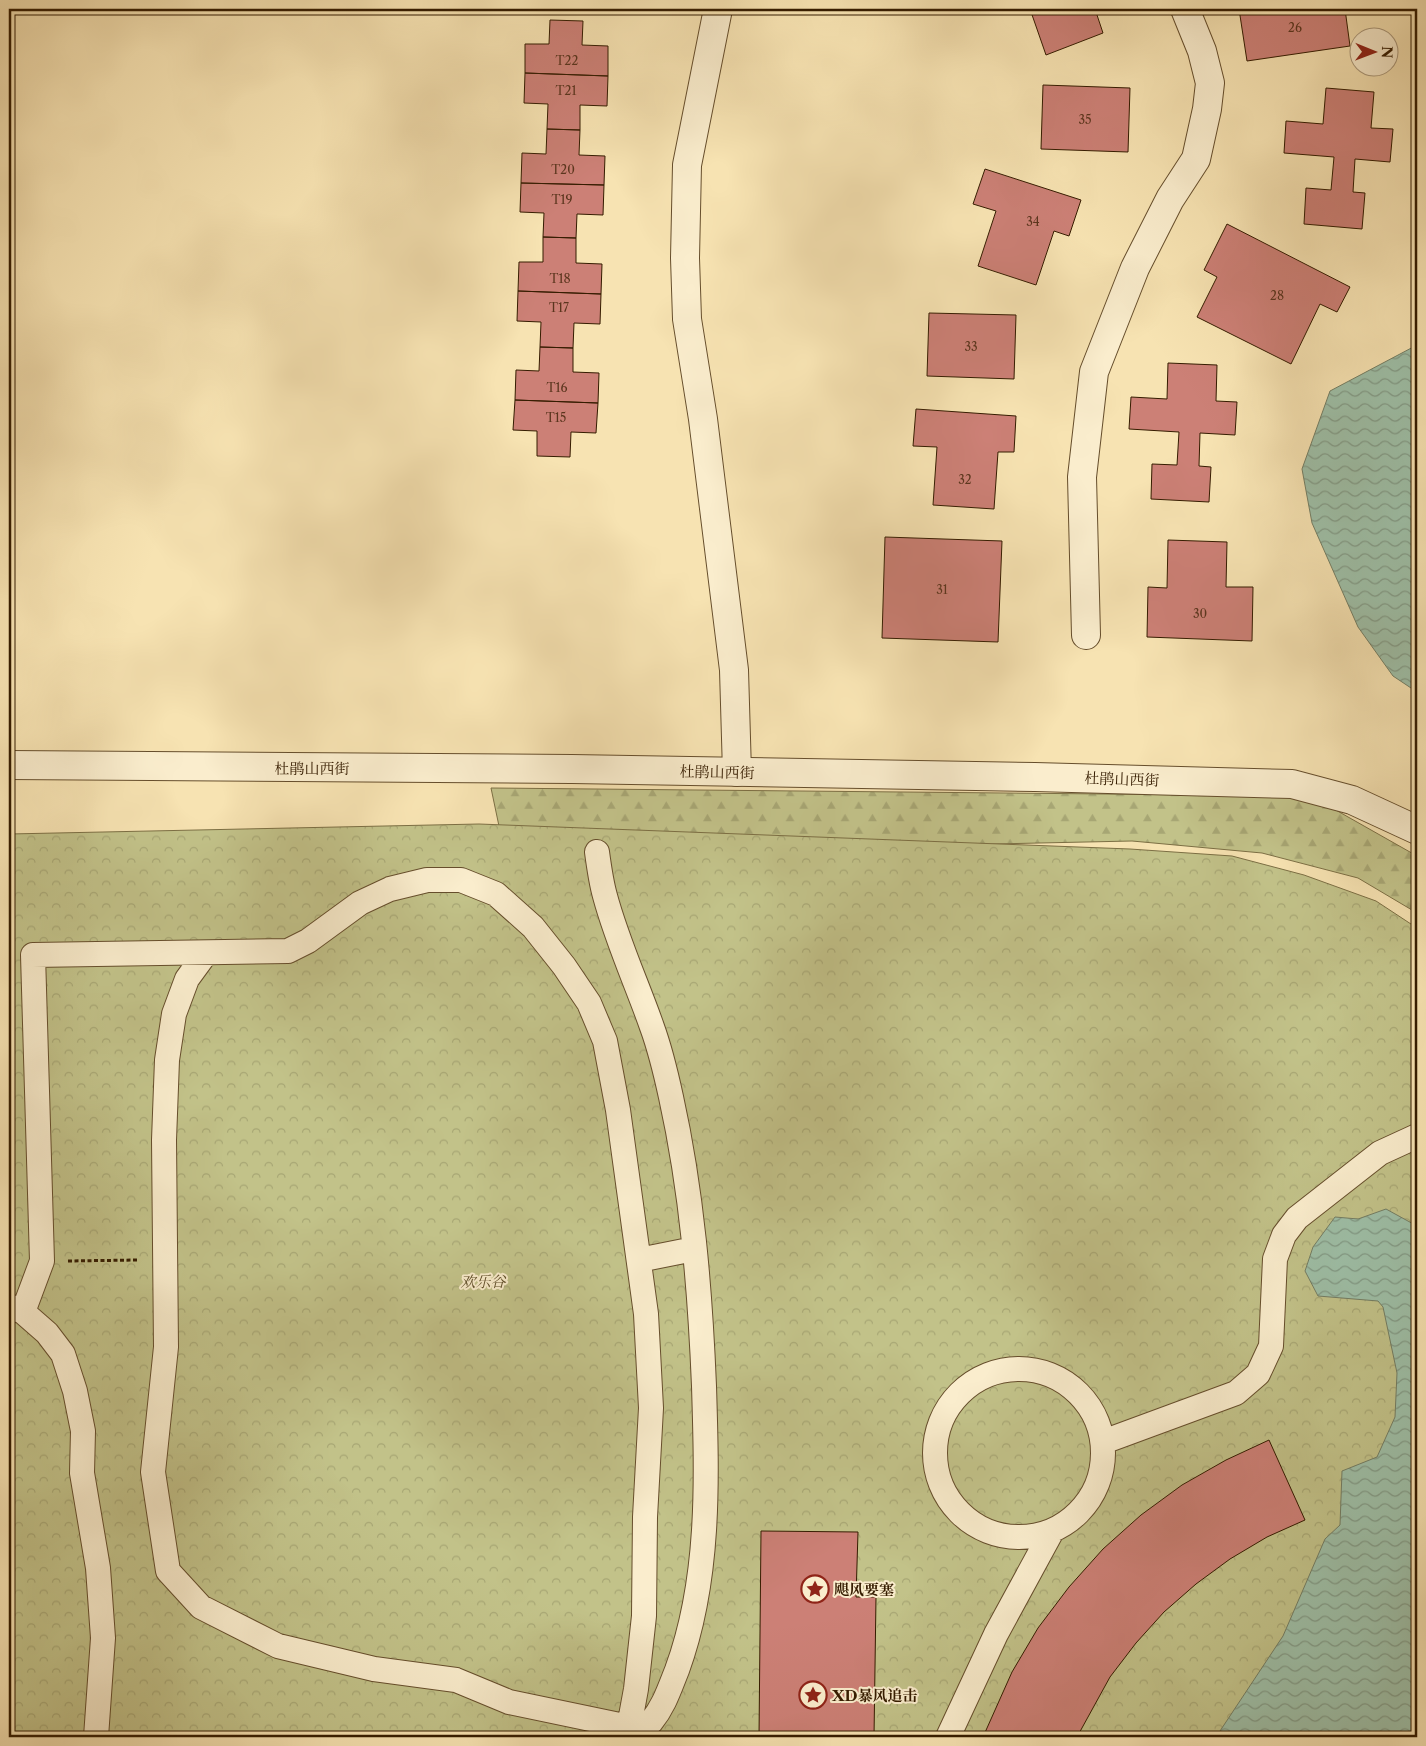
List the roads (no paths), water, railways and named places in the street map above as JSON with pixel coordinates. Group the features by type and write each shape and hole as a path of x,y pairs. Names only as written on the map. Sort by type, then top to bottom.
{"street":[{"path":"718,9 687,165 685,258 687,320 703,419 734,670 737,772"},
{"path":"1086,635 1082,477 1094,372 1135,268 1170,199 1196,159 1207,109 1210,83 1202,51 1185,9"},
{"name":"杜鹃山西街","path":"9,765 737,772 1292,784 1352,800 1417,830"},
{"path":"206,953 187,979 174,1014 167,1060 164,1140 166,1347 153,1472 168,1571 202,1607 278,1646 374,1669 456,1680 509,1702 630,1726 651,1722 664,1706 688,1640 699,1589 705,1524 705,1424 702,1331 689,1193 670,1096 653,1029 620,945 605,896 597,852"},
{"path":"96,1737 103,1638 98,1568 82,1473 83,1431 75,1391 63,1354 47,1332 16,1309 42,1261 33,955 288,951 308,941 360,902 390,889 427,880 461,880 496,894 533,927 564,966 589,1003 605,1041 618,1110 646,1314 651,1408 645,1517 644,1616 630,1726"},
{"path":"1103,1442 1236,1392 1258,1374 1271,1346 1274,1259 1284,1235 1297,1218 1380,1153 1417,1136"},
{"path":"639,1260 694,1249"},
{"path":"1008,1369 1037,1370 1058,1378 1077,1391 1093,1411 1103,1442 1101,1476 1092,1496 1073,1518 1052,1531 1027,1538 997,1535 974,1525 954,1507 942,1487 935,1462 936,1436 945,1411 954,1398 974,1380 1008,1369"},
{"path":"948,1737 996,1634 1052,1531"}],"water":[{"path":"1417,345 1417,692 1393,676 1358,627 1312,523 1302,469 1330,391"},
{"path":"1386,1209 1417,1226 1417,1737 1216,1737 1283,1636 1325,1539 1340,1525 1342,1471 1377,1457 1395,1417 1397,1373 1383,1307 1378,1301 1318,1296 1305,1271 1313,1247 1335,1217 1358,1219"}],"place":[{"name":"飓风要塞","path":"815,1589"},
{"name":"XD暴风追击","path":"813,1695"}],"park label":[{"name":"欢乐谷","path":"483,1281"}]}
